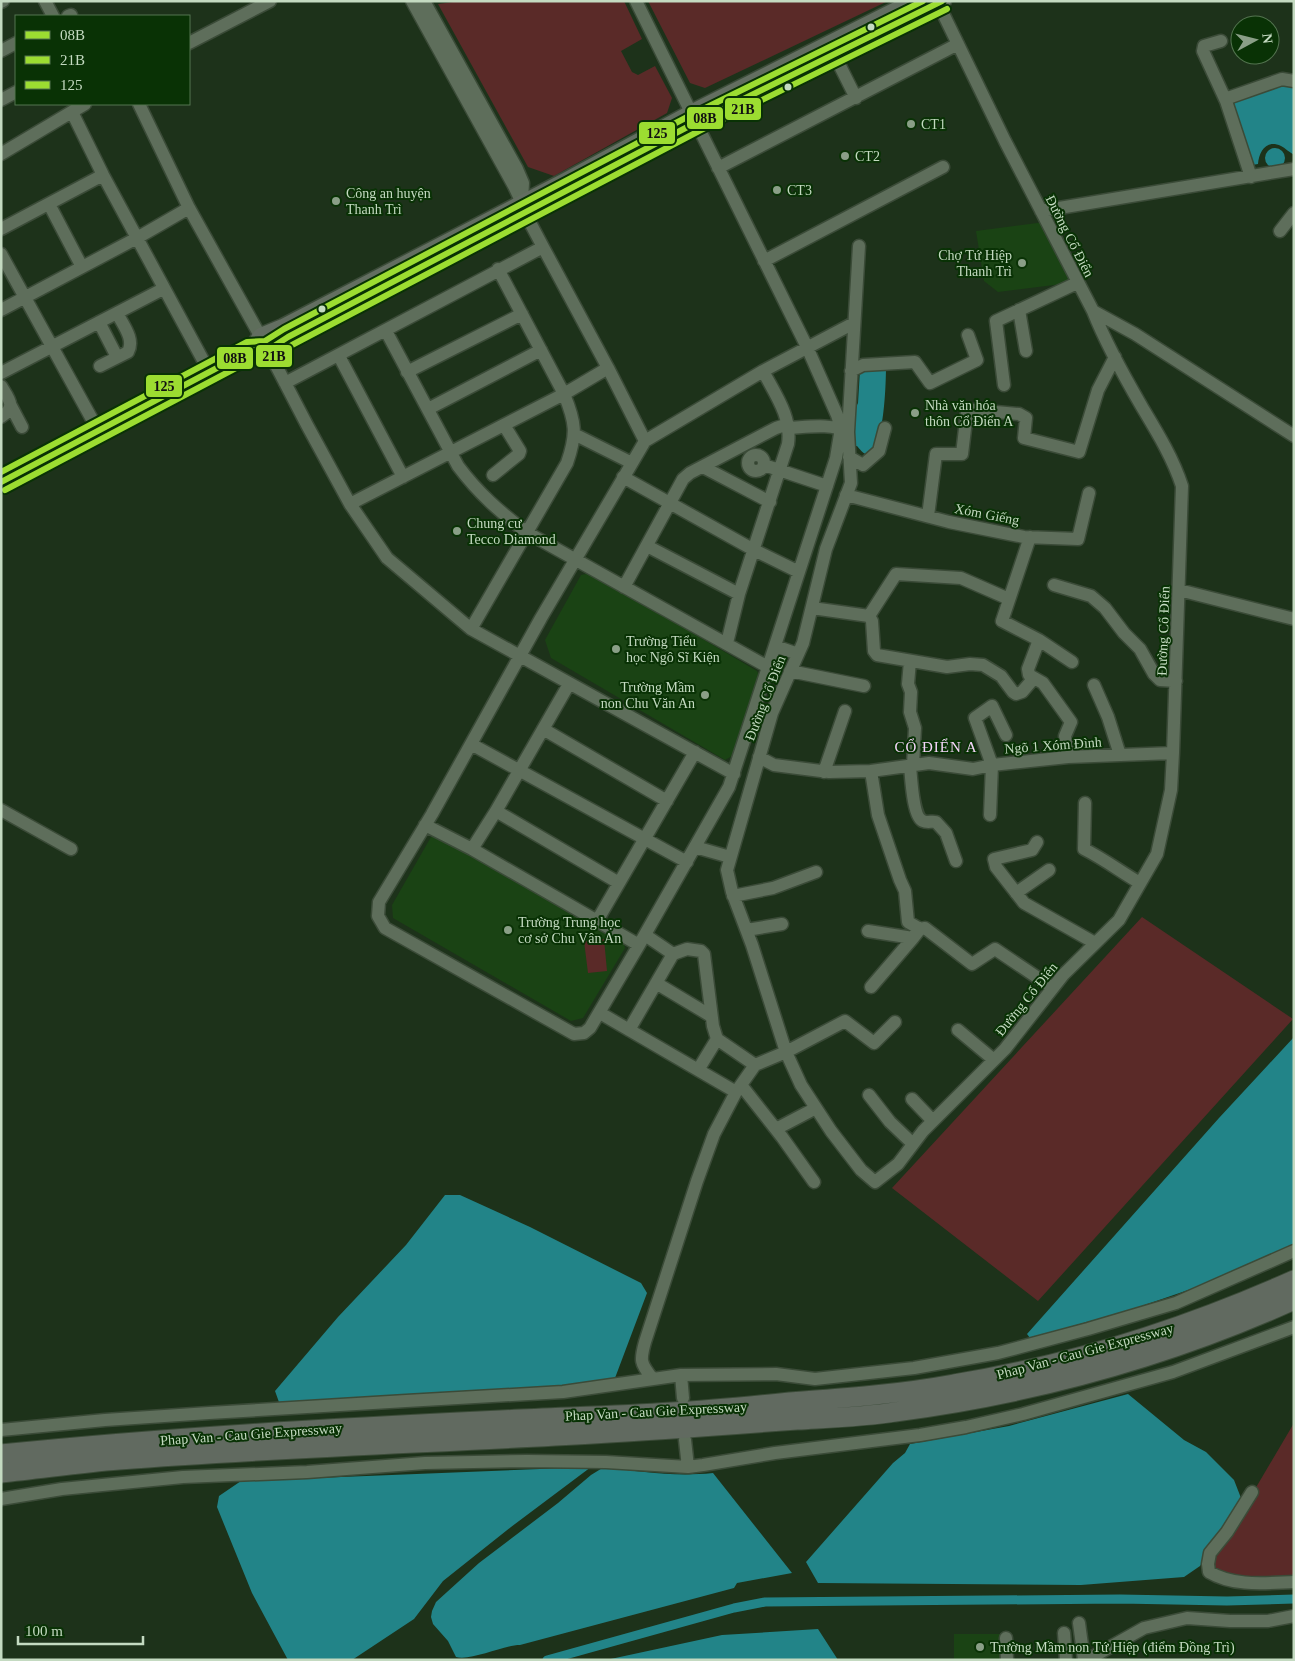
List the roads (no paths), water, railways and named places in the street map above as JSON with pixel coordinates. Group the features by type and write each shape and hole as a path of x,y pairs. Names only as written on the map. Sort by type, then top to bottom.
{"highway":[{"name":"Phap Van - Cau Gie Expressway","path":"1,1454 219,1435 672,1412 891,1394 957,1384 1036,1368 1181,1325 1294,1280"},
{"name":"Phap Van - Cau Gie Expressway","path":"1,1473 116,1460 660,1430 892,1413 960,1402 1103,1369 1156,1353 1226,1328 1294,1300"}],"main road":[{"path":"1,482 265,343 288,337 524,208 914,1"},
{"path":"693,118 834,54 939,2"}],"street":[{"path":"45,1 52,15"},
{"path":"190,42 270,1"},
{"path":"412,1 454,66"},
{"path":"424,1 542,247 608,368 645,442"},
{"path":"636,1 807,347 845,430 729,787 590,1028 584,1033 574,1034 385,928 378,916 379,902 425,825 575,559 645,442 763,371 807,347 854,323"},
{"name":"Đường Cổ Điển","path":"859,246 851,371 845,430 851,483 826,548 803,643 772,713 727,870 733,896 747,930 786,1052 800,1085 831,1131 861,1170 875,1182 898,1164 932,1122 1005,1049 1063,975 1119,920 1157,854 1170,790 1173,753 1180,590 1182,486 1177,470 1115,357 1005,142 939,2"},
{"path":"1221,41 1204,46 1203,51 1225,99 1251,177"},
{"path":"1,51 15,44"},
{"path":"718,168 958,44"},
{"path":"834,54 856,98"},
{"path":"1225,99 1282,79 1294,81"},
{"path":"1,100 15,93"},
{"path":"1,154 83,105"},
{"path":"139,105 189,208 265,343 350,504 387,558 471,629 734,774"},
{"path":"72,112 102,175 210,373"},
{"path":"764,261 943,167"},
{"path":"1041,211 1294,169"},
{"path":"1,229 102,175"},
{"path":"49,204 82,267"},
{"path":"1,310 137,238 189,208"},
{"path":"285,383 542,247"},
{"path":"1,254 99,432"},
{"path":"471,629 567,463 574,442 572,412 498,269"},
{"path":"1004,386 996,321 1077,283"},
{"path":"1,373 163,289"},
{"path":"1019,310 1026,351"},
{"path":"1093,311 1135,334 1294,436"},
{"path":"100,366 128,352 131,342 117,313"},
{"path":"407,372 522,314"},
{"path":"99,322 118,357"},
{"path":"386,331 458,466 473,486 495,508 526,532 768,667"},
{"path":"851,371 863,365 915,362 930,383 977,360 968,335"},
{"path":"428,409 541,350"},
{"path":"339,356 403,477"},
{"path":"928,516 936,454 962,454 967,412 974,410 1020,414 1026,418 1024,438 1079,452 1098,390 1115,357"},
{"path":"350,504 564,394 608,368"},
{"path":"727,643 739,594 788,444 789,426 763,371"},
{"path":"1,386 22,427"},
{"path":"1,417 9,412 11,406"},
{"path":"493,475 519,454 520,451 504,425"},
{"path":"624,587 683,479 690,473 746,444 789,426 811,426 845,430"},
{"path":"849,457 863,465 879,451 885,428"},
{"path":"574,434 632,463"},
{"path":"746,444 752,456"},
{"path":"752,456 757,455 762,458 764,465"},
{"path":"752,456 748,463 752,470"},
{"path":"764,465 827,486"},
{"path":"752,470 758,471 764,465"},
{"path":"703,467 770,502"},
{"path":"741,487 752,470"},
{"path":"624,478 754,550 798,572"},
{"name":"Xóm Giếng","path":"846,495 928,516 1030,537 1078,539 1089,493"},
{"path":"1030,537 1002,621 1039,640 1072,662"},
{"path":"646,546 739,594"},
{"path":"869,616 896,574 961,578 1009,599"},
{"path":"1054,584 1091,596 1105,608 1124,633 1140,649 1154,674 1160,680 1176,681"},
{"path":"1180,590 1294,619"},
{"path":"812,608 869,616"},
{"path":"869,616 872,621 874,651 877,655 947,667 970,664 983,666 1001,676 1016,694 1022,692 1034,678 1029,675 1028,669 1039,640"},
{"path":"775,646 798,654"},
{"path":"910,661 908,684 911,692 910,712 915,728 911,785 916,807 921,820 924,822 936,822 946,833 956,861"},
{"path":"790,671 864,686"},
{"name":"Ngõ 1 Xóm Đình","path":"1034,678 1043,683 1071,722 1065,736 1068,757"},
{"path":"472,849 569,684"},
{"name":"Ngõ 1 Xóm Đình","path":"1094,685 1108,717 1120,755"},
{"name":"Ngõ 1 Xóm Đình","path":"990,815 992,765 975,718 992,706 1006,735"},
{"path":"824,772 845,710"},
{"path":"543,729 668,801"},
{"path":"471,744 686,862"},
{"path":"597,921 695,752"},
{"name":"Ngõ 1 Xóm Đình","path":"759,757 774,765 824,772 871,771 929,763 973,769 992,765 1068,757 1173,753"},
{"path":"871,771 878,816 905,892 908,922 916,934"},
{"path":"1086,803 1084,849 1104,858 1112,866 1140,883"},
{"path":"1,810 71,849"},
{"path":"496,811 619,884"},
{"path":"425,825 472,849 597,921 673,954"},
{"path":"1036,842 1032,850 994,859 996,867 1024,903 1095,943"},
{"path":"695,847 730,857"},
{"path":"1016,893 1049,870"},
{"path":"733,896 773,888 816,872"},
{"path":"747,930 782,924"},
{"path":"871,987 916,934 925,928 972,964 995,949 1053,988"},
{"path":"868,931 916,934"},
{"path":"629,1030 673,954 687,949 701,951 704,954 711,1016 717,1039 755,1065"},
{"path":"656,983 711,1016"},
{"path":"600,1013 698,1070 739,1089 776,1129 814,1182"},
{"path":"652,1378 644,1368 641,1358 696,1181 714,1134 755,1065 786,1052 845,1020 874,1043 895,1022"},
{"path":"958,1030 994,1060"},
{"path":"698,1070 717,1039"},
{"path":"869,1095 890,1122 913,1144"},
{"path":"912,1099 932,1122"},
{"path":"776,1129 816,1108"},
{"path":"1,1430 406,1400 563,1392 681,1375 776,1374 815,1380 914,1368 998,1353 1176,1303 1294,1251"},
{"path":"1,1499 62,1489 183,1477 307,1472 425,1463 567,1462 688,1467 775,1453 920,1435 1023,1414 1174,1372 1294,1327"},
{"path":"681,1375 683,1398"},
{"path":"685,1440 688,1467"},
{"path":"1252,1492 1227,1532 1210,1553 1209,1572 1219,1578 1234,1582 1294,1582"},
{"path":"1079,1623 1085,1660 1144,1628 1187,1618 1268,1621 1294,1616"},
{"path":"1064,1634 1066,1660"},
{"path":"1006,1638 1007,1660"}],"water":[{"path":"1288,81 1294,82 1294,155 1281,146 1271,144 1267,145 1262,151 1258,164 1252,165 1233,109 1233,102"},
{"path":"1275,148 1282,151 1285,158 1282,165 1275,168 1268,165 1265,158 1268,151"},
{"path":"886,366 885,400 881,430 872,451 866,454 857,446 854,446 854,411 858,403 860,370"},
{"path":"1294,1037 1294,1245 1229,1276 1130,1310 1030,1338 1027,1334 1219,1118"},
{"path":"445,1195 460,1195 530,1227 641,1283 647,1293 615,1378 593,1385 280,1405 275,1391 338,1317 406,1245"},
{"path":"1128,1394 1184,1440 1206,1452 1234,1480 1241,1498 1200,1566 1184,1577 1081,1585 818,1583 806,1562 893,1463 905,1453 910,1444 1009,1426"},
{"path":"591,1467 443,1581 414,1619 352,1660 288,1660 252,1593 217,1507 219,1496 241,1481"},
{"path":"604,1467 672,1474 713,1473 792,1573 737,1583 734,1588 520,1645 505,1647 470,1657 456,1657 448,1641 433,1624 431,1617 436,1602 479,1563 558,1503 591,1475"},
{"path":"818,1629 838,1660 606,1660 722,1635"}],"waterway":[{"path":"547,1660 734,1608 765,1602 1120,1599 1227,1601 1294,1599"}],"place":[{"name":"CT1","path":"911,124"},
{"name":"CT2","path":"845,156"},
{"name":"CT3","path":"777,190"},
{"name":"Công an huyện Thanh Trì","path":"336,201"},
{"name":"Chợ Tứ Hiệp Thanh Trì","path":"1022,263"},
{"name":"Nhà văn hóa thôn Cổ Điển A","path":"915,413"},
{"name":"Chung cư Tecco Diamond","path":"457,531"},
{"name":"Trường Tiểu học Ngô Sĩ Kiện","path":"616,649"},
{"name":"Trường Mầm non Chu Văn An","path":"705,695"},
{"name":"Trường Trung học cơ sở Chu Vân An","path":"508,930"},
{"name":"Trường Mầm non Tứ Hiệp (điểm Đồng Trì)","path":"980,1647"}],"district":[{"name":"CỔ ĐIỂN A","path":"936,747"}]}
